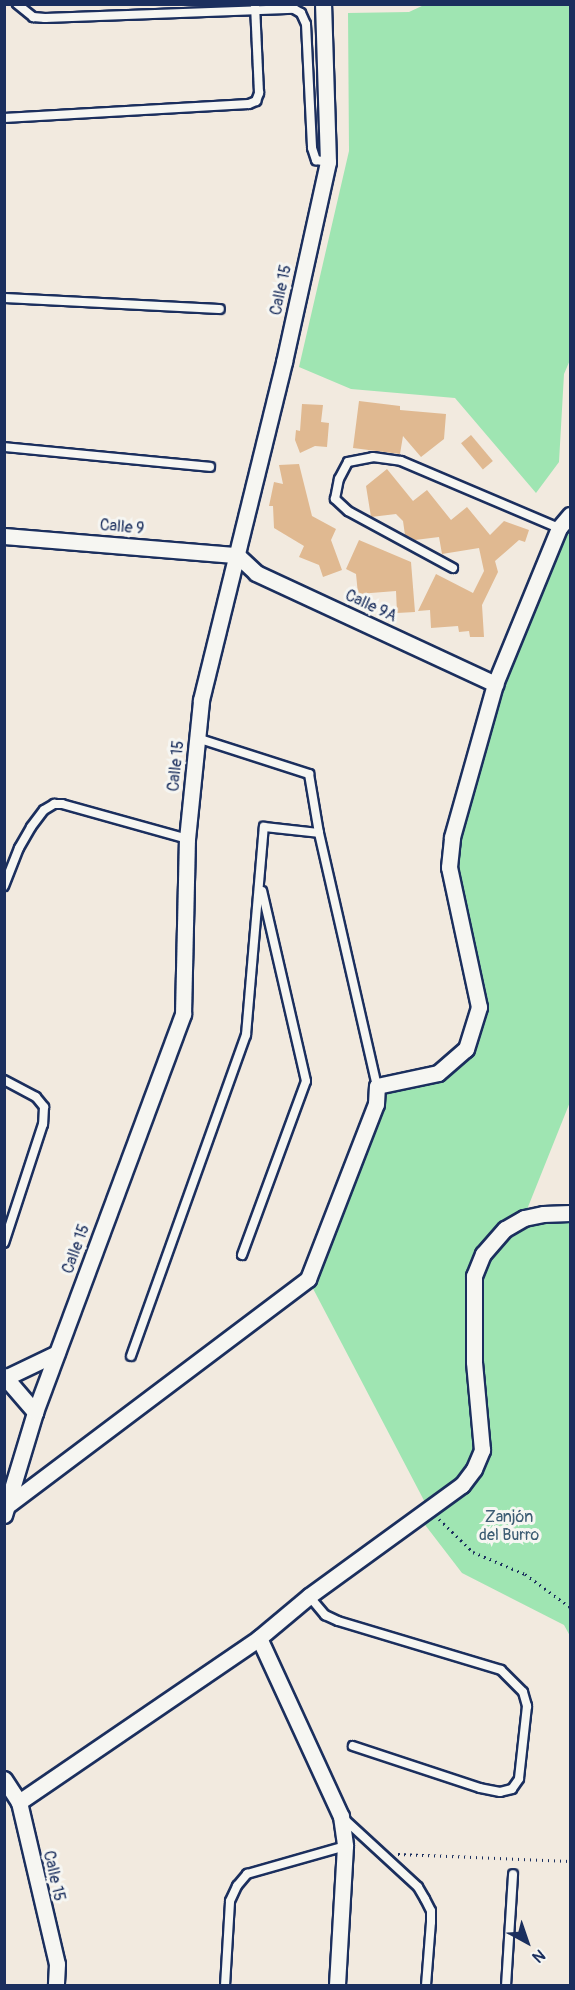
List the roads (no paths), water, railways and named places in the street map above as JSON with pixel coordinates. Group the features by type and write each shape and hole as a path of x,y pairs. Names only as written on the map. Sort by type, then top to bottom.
{"street":[{"name":"Calle 15","path":"6,1508 35,1412 183,1014 187,839 201,700 284,362 327,162 323,4"},
{"path":"6,1508 308,1279 376,1104 377,1086 438,1073 466,1048 479,1007 449,867 452,837 495,684 559,528 570,515"},
{"name":"Calle 9","path":"4,536 237,555"},
{"name":"Calle 9A","path":"237,555 256,573 495,684"},
{"path":"19,1802 259,1638 309,1596 462,1485 474,1469 482,1450 474,1362 474,1276 483,1254 505,1229 524,1218 543,1214 570,1213"},
{"path":"35,1412 6,1376 57,1353"},
{"path":"259,1638 341,1816 345,1846 337,1986"},
{"name":"Calle 15","path":"4,1779 19,1802 57,1964 56,1986"}],"lane":[{"path":"17,4 33,16 45,18 256,8 294,9 301,13 306,24 312,148 316,160 327,162"},
{"path":"4,118 249,104 256,101 260,93 256,8"},
{"path":"4,298 220,309"},
{"path":"4,447 210,466"},
{"path":"453,568 348,511 335,499 339,479 348,462 373,457 401,461 559,528"},
{"path":"197,738 309,774 319,833 377,1086"},
{"path":"4,886 19,848 31,826 44,810 54,804 62,804 187,839"},
{"path":"131,1356 246,1035 261,884 264,827 319,833"},
{"path":"242,1255 306,1081 261,884"},
{"path":"4,1080 36,1097 44,1107 43,1125 4,1244"},
{"path":"309,1596 326,1615 338,1621 501,1670 523,1692 527,1707 519,1779 512,1789 500,1792 480,1788 353,1746"},
{"path":"341,1816 418,1887 431,1911 426,1986"},
{"path":"225,1986 230,1901 247,1874 345,1846"},
{"path":"506,1986 513,1874"}],"park label":[{"name":"Zanjón del Burro","path":"509,1526"}]}
